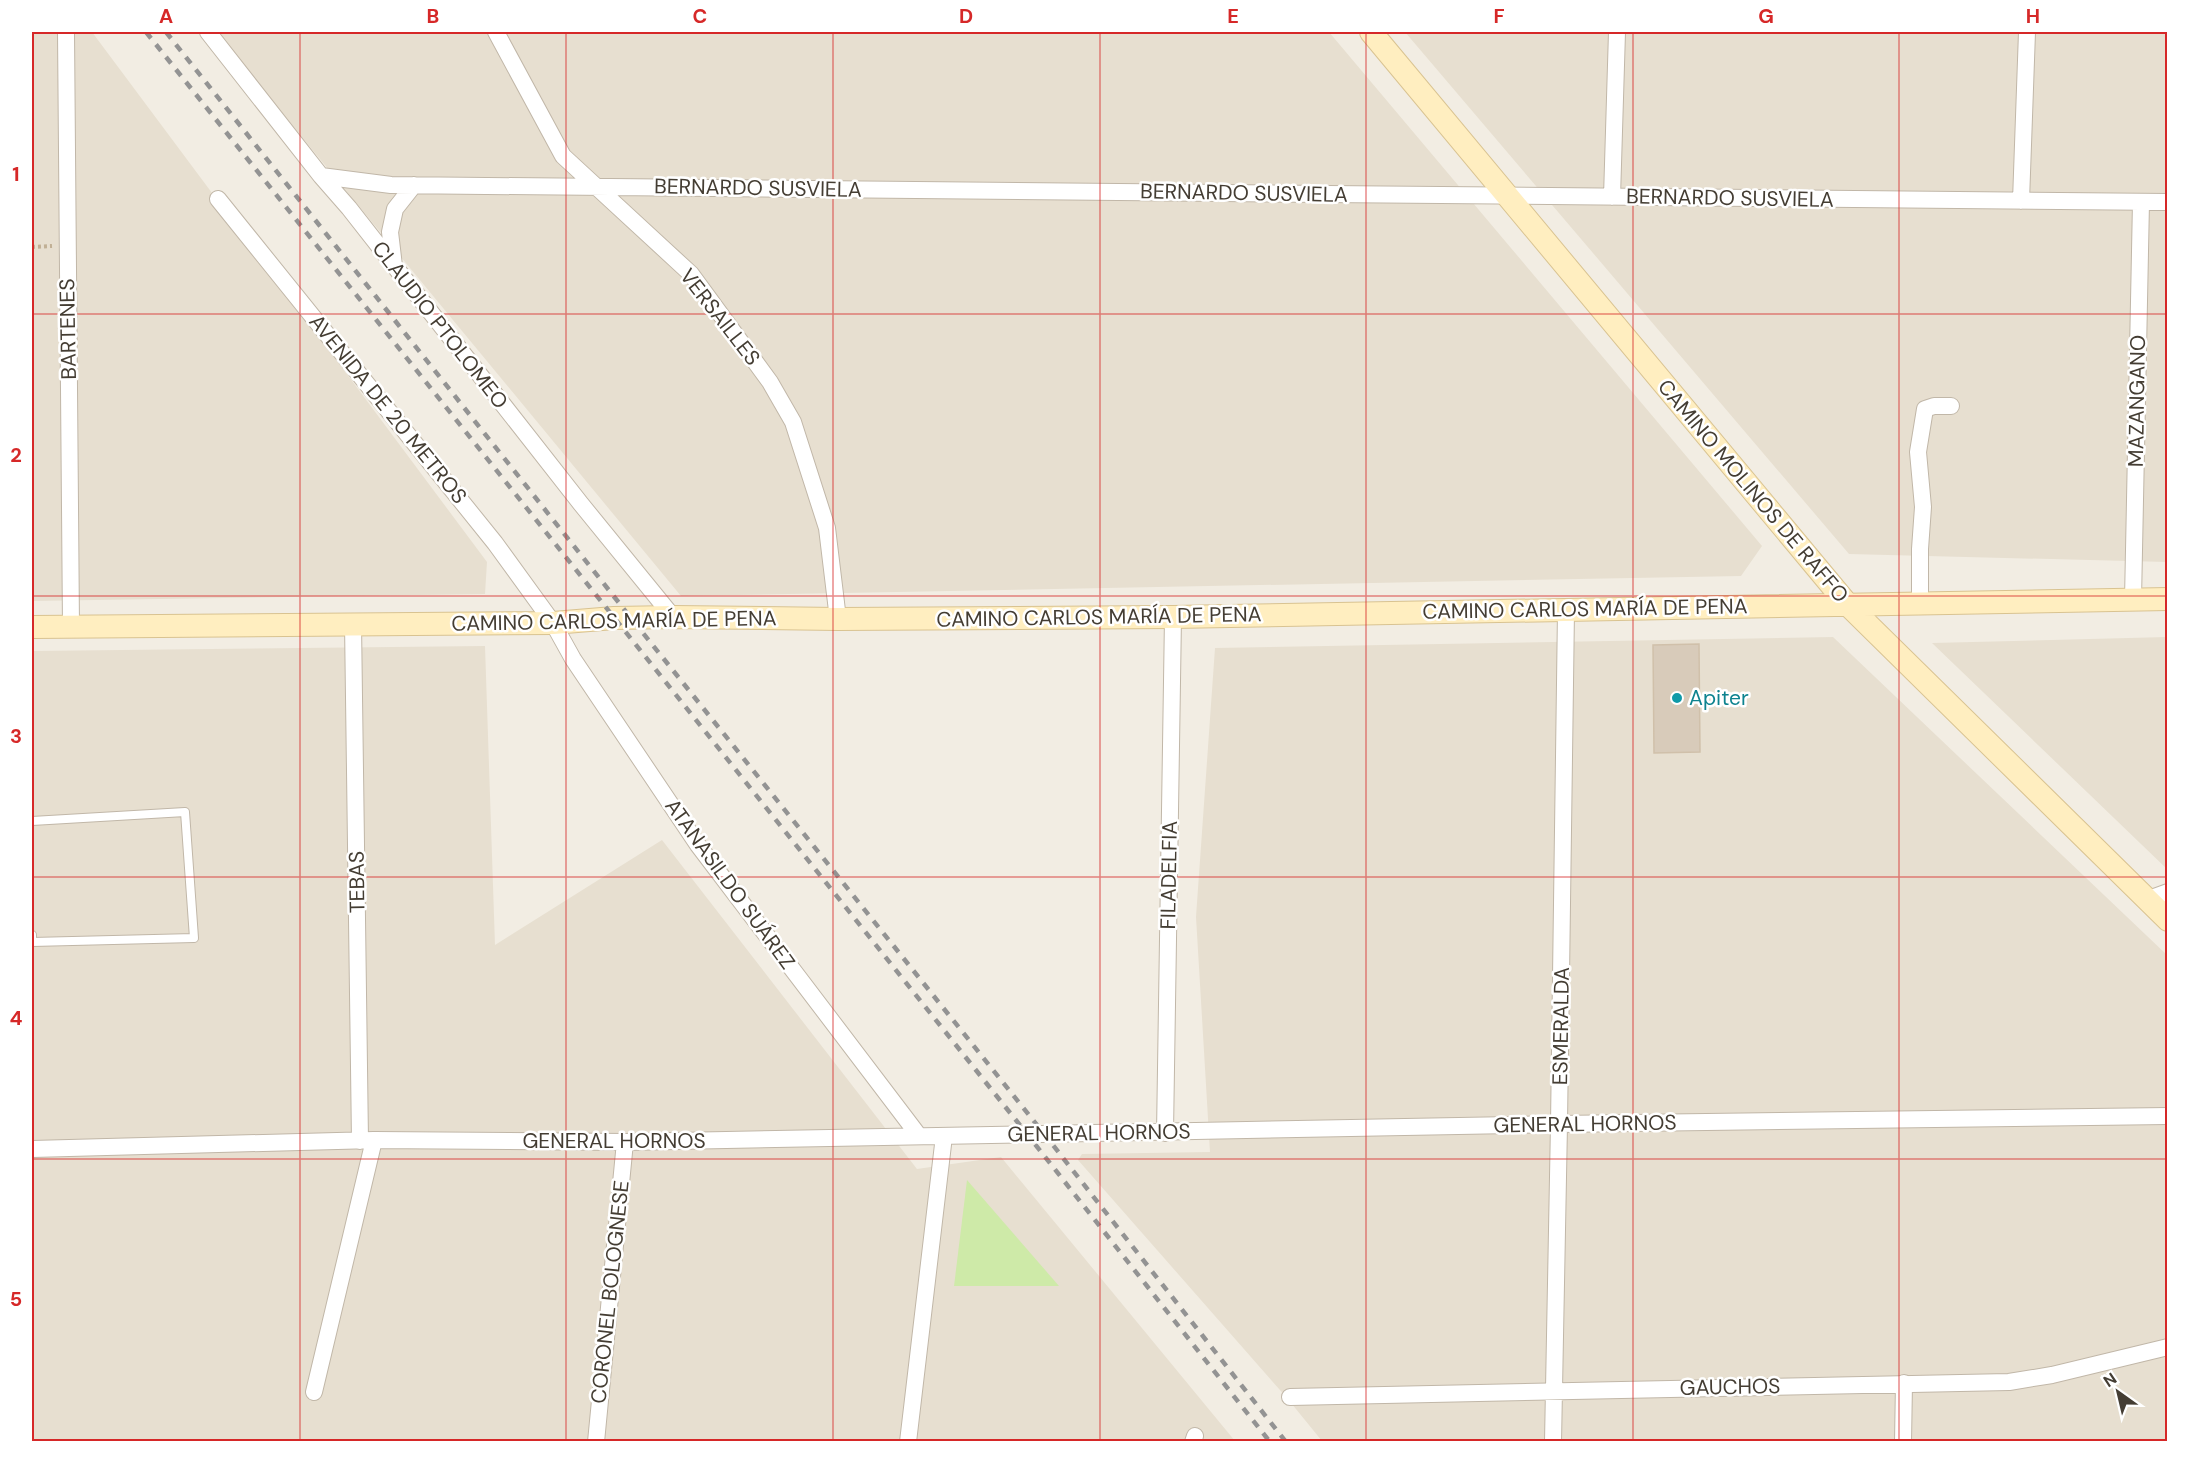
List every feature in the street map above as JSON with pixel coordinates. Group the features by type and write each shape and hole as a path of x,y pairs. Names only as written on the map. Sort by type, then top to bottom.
{"street":[{"name":"BARTENES","path":"66,32 71,626"},
{"name":"CLAUDIO PTOLOMEO","path":"208,32 673,617"},
{"name":"VERSAILLES","path":"496,32 563,156 691,274 776,392 793,422 827,528 838,619"},
{"name":"CAMINO MOLINOS DE RAFFO","path":"1371,32 1848,605 2168,920"},
{"path":"1612,197 1617,32"},
{"path":"2022,201 2027,32"},
{"name":"BERNARDO SUSVIELA","path":"321,176 391,185 2168,202"},
{"path":"394,267 390,232 395,209 414,185"},
{"name":"AVENIDA DE 20 METROS","path":"218,199 495,543 553,623"},
{"name":"MAZANGANO","path":"2133,600 2141,202"},
{"path":"1920,603 1923,507 1918,452 1922,418 1925,410 1934,406 1951,406"},
{"name":"CAMINO CARLOS MARÍA DE PENA","path":"32,627 553,623 614,618 673,617 838,619 1173,617 2168,599"},
{"name":"ESMERALDA","path":"1553,1442 1560,1124 1566,610"},
{"name":"FILADELFIA","path":"1165,1133 1173,617"},
{"name":"TEBAS","path":"314,1392 367,1140 353,623"},
{"name":"ATANASILDO SUÁREZ","path":"553,623 573,659 698,845 919,1136"},
{"path":"2146,900 2168,892"},
{"name":"GENERAL HORNOS","path":"32,1149 367,1140 625,1142 1560,1124 2168,1116"},
{"path":"908,1442 944,1136"},
{"name":"CORONEL BOLOGNESE","path":"596,1442 625,1142"},
{"name":"GAUCHOS","path":"1290,1397 2009,1382 2052,1375 2168,1347"},
{"path":"1903,1442 1904,1383"}],"lane":[{"path":"32,821 185,812 194,938 32,942 32,935"}],"path":[{"path":"32,247 50,246"}],"shaded area":[{"path":"32,32 92,32 487,562 485,594 32,601"},
{"path":"215,32 1329,32 1762,546 1741,576 681,596"},
{"path":"1405,32 2167,32 2167,562 1849,554"},
{"path":"1833,637 2167,955 2167,1441 1322,1441 1078,1160 1082,1154 1210,1152 1196,917 1215,648"},
{"path":"2167,637 2167,869 1932,643"},
{"path":"485,646 495,945 662,840 917,1169 1001,1157 1235,1441 32,1441 32,651"}],"green space":[{"path":"967,1180 1059,1286 954,1286"}],"building":[{"name":"Apiter","path":"1699,644 1700,752 1654,753 1653,645"}],"railway":[{"path":"146,32 1027,1134 1270,1442"},
{"path":"166,32 1045,1135 1286,1442"}],"place":[{"name":"Apiter","path":"1677,698"}]}
